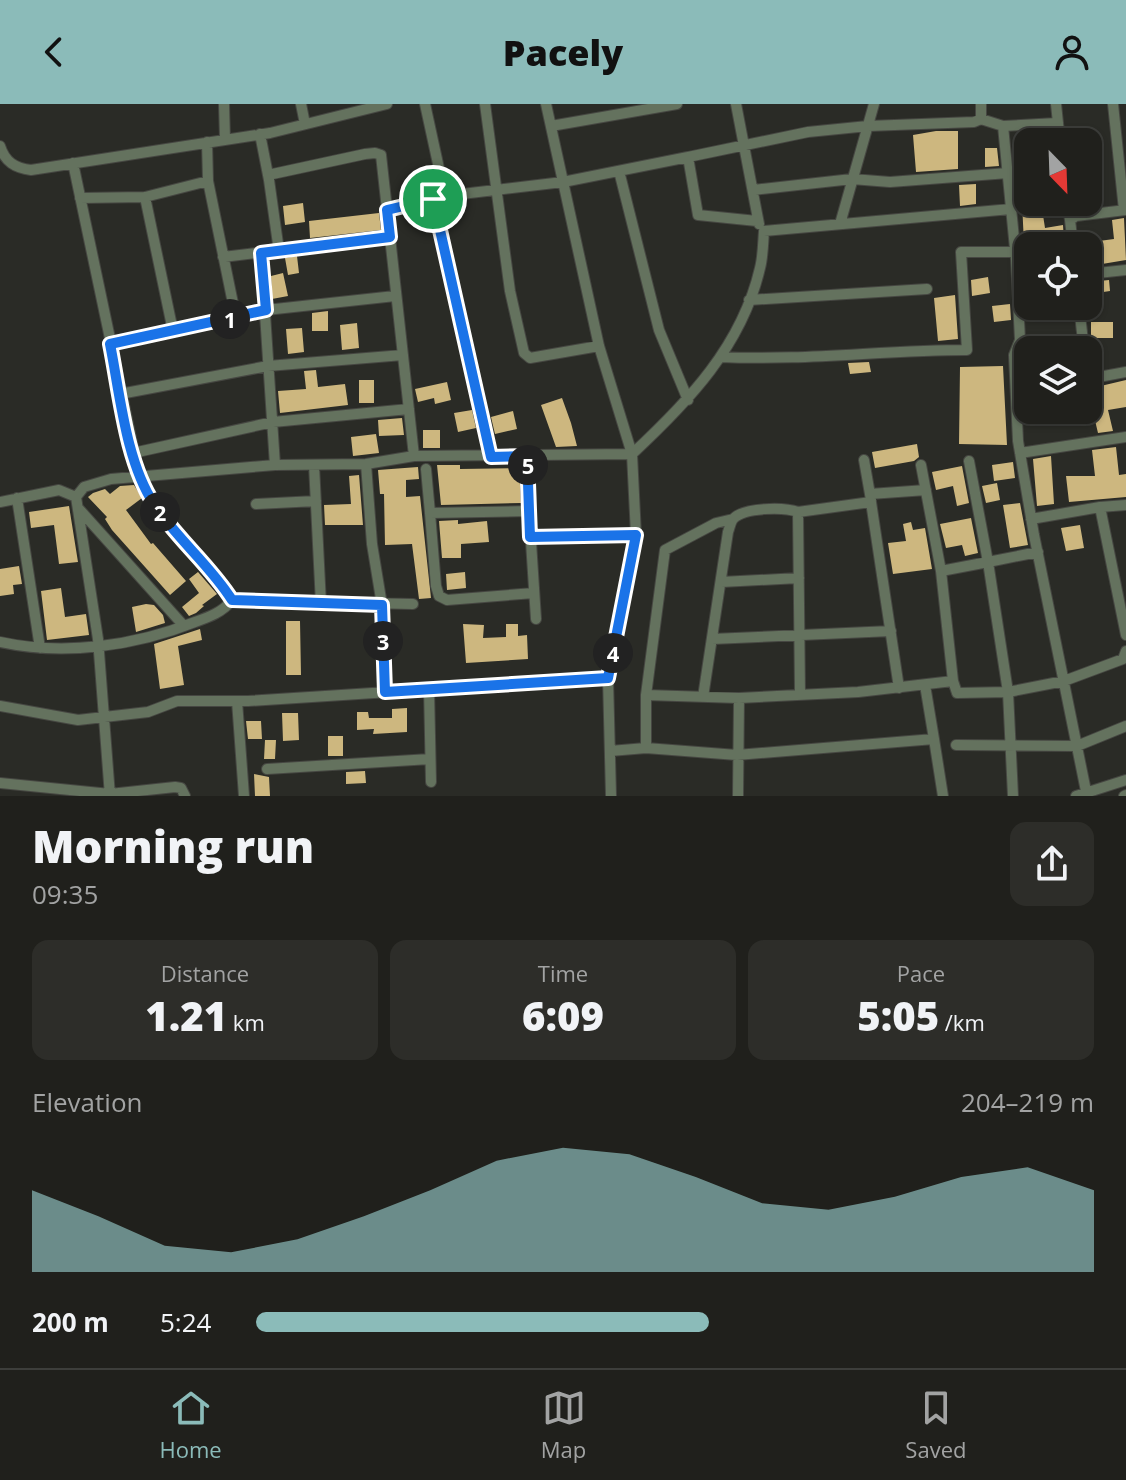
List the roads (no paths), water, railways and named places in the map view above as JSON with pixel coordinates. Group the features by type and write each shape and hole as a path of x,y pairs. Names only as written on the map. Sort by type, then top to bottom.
{"street":[{"path":"224,104 225,139"},
{"path":"301,104 305,124"},
{"path":"0,146 3,156 20,169 31,170 260,134 387,104"},
{"path":"425,104 445,196"},
{"path":"485,104 510,291 524,353 530,358 599,346"},
{"path":"546,104 599,346 632,454 636,535 608,678 611,796"},
{"path":"551,126 677,104"},
{"path":"110,795 98,646 77,502 84,487 94,482 139,476 275,465 366,464 414,456 632,454 688,400 721,357 749,300 760,268 764,231 757,221 736,104"},
{"path":"840,224 874,104"},
{"path":"981,104 981,119"},
{"path":"1056,104 1058,128"},
{"path":"1070,220 1076,216 1125,210 1113,104"},
{"path":"387,210 445,196 563,182 808,132 974,122 981,119 1003,126 1057,123"},
{"path":"1003,126 1014,242"},
{"path":"260,134 279,251"},
{"path":"207,142 208,181 236,318"},
{"path":"268,175 375,153 383,159 414,456"},
{"path":"688,157 698,215 757,221"},
{"path":"73,163 139,476 171,528 232,600 413,604"},
{"path":"619,171 659,330 688,400"},
{"path":"753,190 852,179 890,182 1008,173"},
{"path":"80,198 145,197 208,181"},
{"path":"145,197 173,331"},
{"path":"433,199 491,457"},
{"path":"764,231 1011,209"},
{"path":"1069,216 1071,232"},
{"path":"223,257 390,237"},
{"path":"721,357 967,350 961,252 1014,253"},
{"path":"261,253 275,465"},
{"path":"1102,273 1126,270"},
{"path":"749,300 927,289"},
{"path":"110,344 266,310 395,296"},
{"path":"120,394 268,366 403,355"},
{"path":"1102,376 1126,372"},
{"path":"133,453 273,422 409,409"},
{"path":"1018,424 1031,519 1077,746 1083,795 1126,780"},
{"path":"1020,453 1126,437"},
{"path":"527,456 536,619"},
{"path":"864,460 899,688"},
{"path":"969,461 1008,692 1013,796"},
{"path":"366,464 372,544 382,605 385,692"},
{"path":"314,465 321,604"},
{"path":"921,465 941,571 953,681 957,693 1008,692 1064,681 1125,656"},
{"path":"426,469 439,596 447,600 534,593"},
{"path":"0,502 64,490 184,626"},
{"path":"646,748 646,695 665,550 716,523 743,513 769,509 798,512 926,490"},
{"path":"17,498 40,648"},
{"path":"256,504 316,501"},
{"path":"1031,519 1126,505"},
{"path":"1100,507 1126,635"},
{"path":"430,513 529,511"},
{"path":"798,512 800,695"},
{"path":"703,697 728,532 733,519"},
{"path":"530,537 636,535"},
{"path":"941,571 1038,552"},
{"path":"721,582 799,578"},
{"path":"0,642 40,648 122,643 184,626 227,607 232,600"},
{"path":"712,639 891,631"},
{"path":"0,706 78,720 148,712 177,701 237,701 608,678"},
{"path":"646,695 739,698 899,688 953,681"},
{"path":"925,685 943,796"},
{"path":"429,689 431,782"},
{"path":"738,796 739,698"},
{"path":"237,701 244,796"},
{"path":"956,745 1077,746 1126,726"},
{"path":"610,751 646,748 737,755 934,739"},
{"path":"267,769 430,759"},
{"path":"4,788 110,795 175,787 181,788 185,796"}]}
